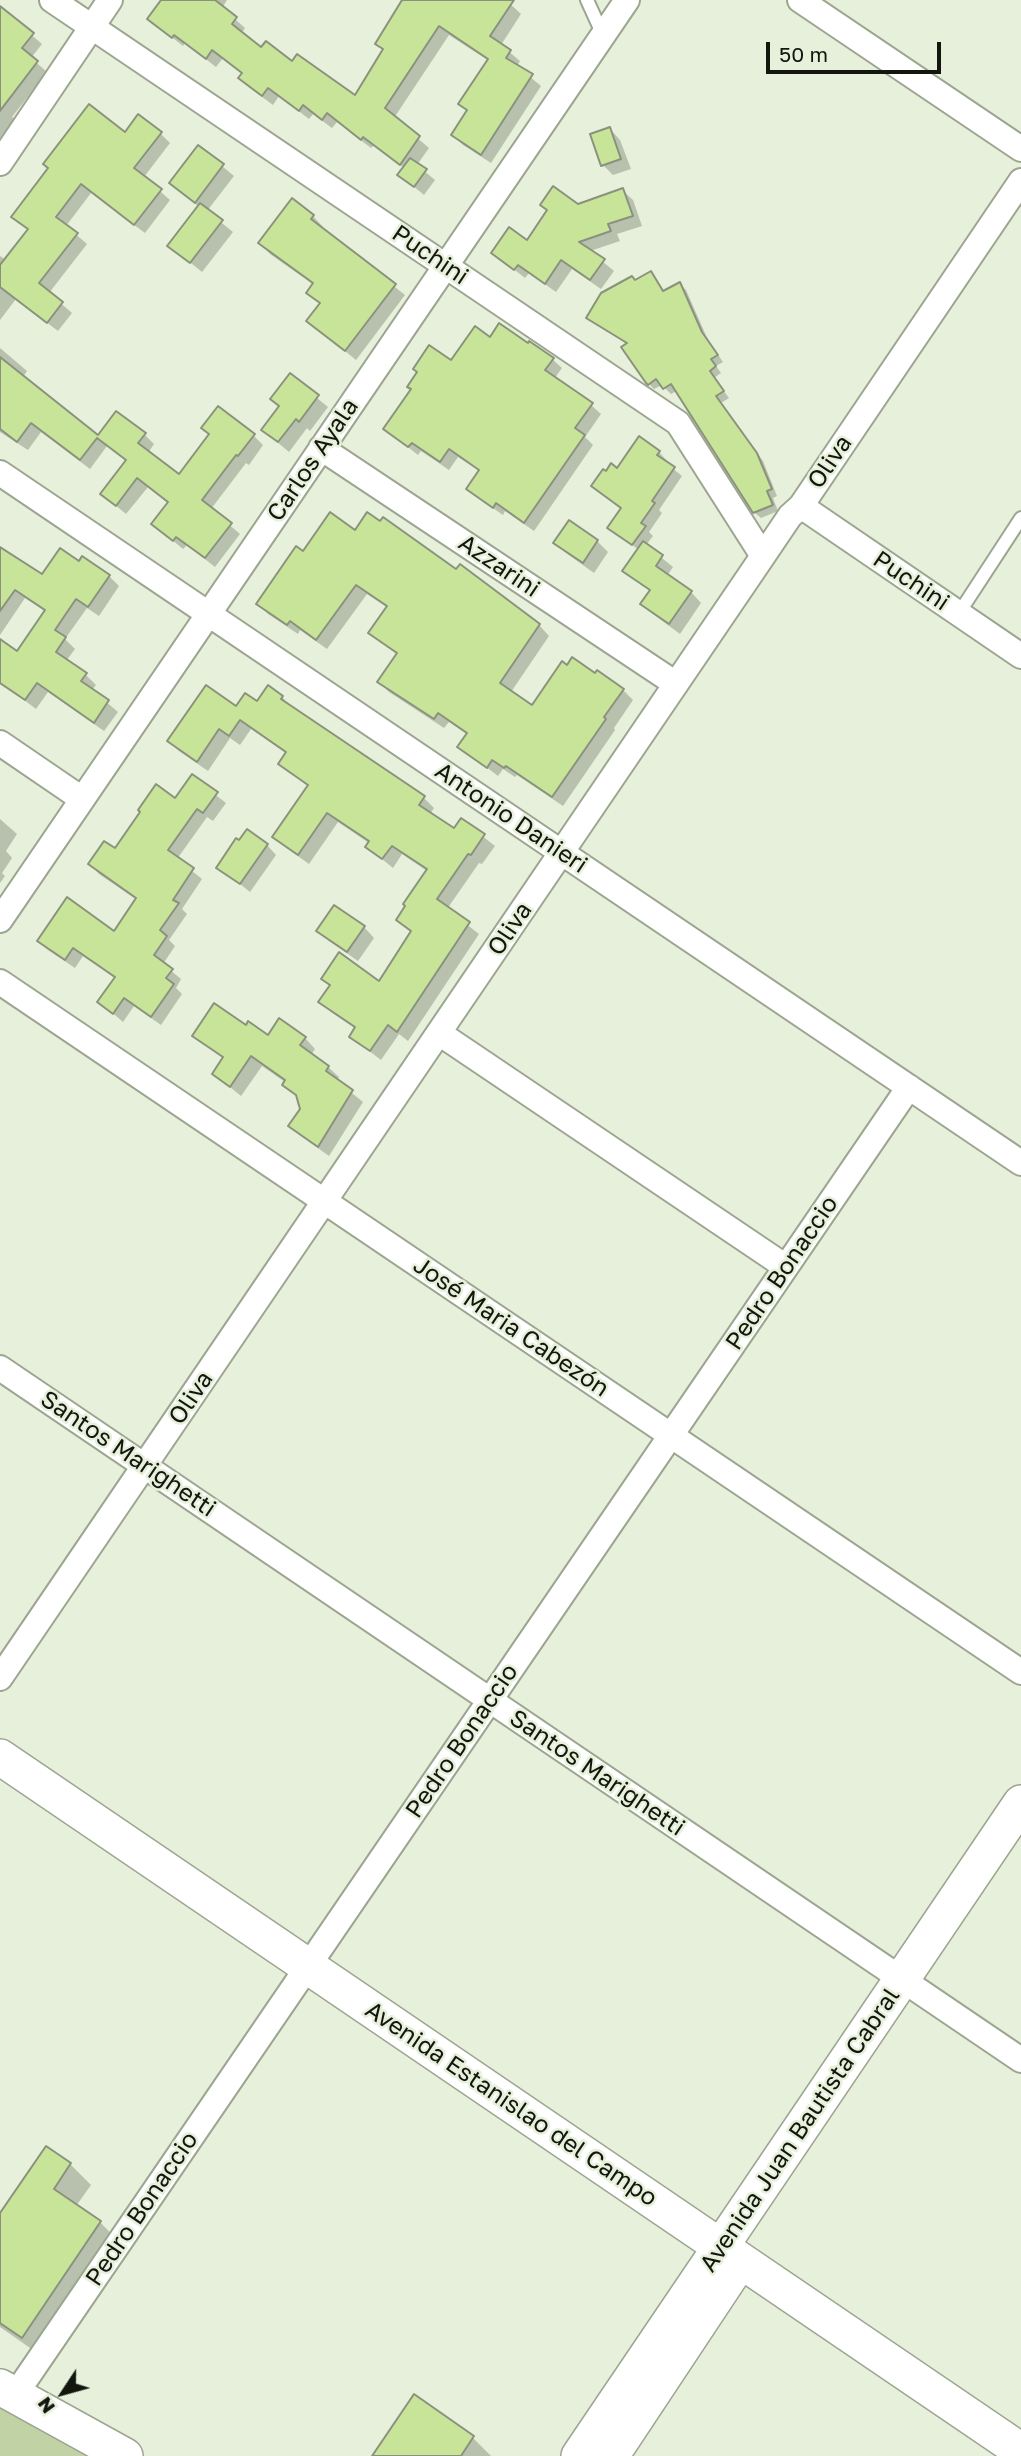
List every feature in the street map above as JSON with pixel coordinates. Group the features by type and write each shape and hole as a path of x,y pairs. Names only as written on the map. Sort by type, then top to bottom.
{"main road":[{"name":"Avenida Estanislao del Campo","path":"0,1757 1021,2451"},
{"name":"Avenida Juan Bautista Cabral","path":"579,2456 731,2254 912,1986 1021,1803"},
{"name":"Avenida Juan Bautista Cabral","path":"912,1986 1021,1847"},
{"name":"Avenida Juan Bautista Cabral","path":"611,2456 731,2254"},
{"path":"7,2391 125,2456"}],"street":[{"name":"Puchini","path":"52,0 678,423 763,555"},
{"path":"0,163 110,0"},
{"name":"Carlos Ayala","path":"0,920 627,0"},
{"path":"800,0 1021,149"},
{"name":"Oliva","path":"0,1678 763,555 790,516 801,506 1021,181"},
{"name":"Azzarini","path":"321,448 676,684"},
{"name":"Antonio Danieri","path":"0,473 1021,1163"},
{"name":"Puchini","path":"801,506 1021,656"},
{"path":"0,743 82,799"},
{"name":"José Maria Cabezón","path":"0,982 1021,1672"},
{"path":"439,1033 786,1267"},
{"name":"Pedro Bonaccio","path":"7,2391 308,1966 909,1087"},
{"name":"Santos Marighetti","path":"0,1368 1021,2060"}],"lane":[{"path":"587,0 603,35"},
{"path":"959,613 1021,518"}],"green space":[{"path":"0,2402 100,2456 0,2456"}],"building":[{"path":"161,0 215,0 237,17 232,24 261,47 266,41 292,61 297,54 355,95 383,49 375,44 402,0 514,0 490,36 511,50 506,58 533,74 481,155 451,135 467,110 458,104 488,59 439,26 385,108 420,136 400,165 363,137 361,140 327,113 322,120 303,105 299,111 268,88 262,96 238,78 242,73 212,50 206,59 174,35 172,38 147,19"},
{"path":"0,6 34,33 22,48 38,61 0,111"},
{"path":"89,104 125,132 138,114 162,132 134,168 162,189 134,225 81,184 56,217 78,233 39,283 63,302 47,323 0,287 0,265 28,229 11,217 48,168 43,164"},
{"path":"610,127 621,159 601,166 590,134"},
{"path":"198,145 224,164 195,203 169,183"},
{"path":"410,158 427,169 414,187 397,175"},
{"path":"553,186 578,204 623,188 633,216 608,224 611,231 579,242 605,259 590,280 561,260 545,284 518,265 514,270 491,253 509,227 527,240 547,210 540,205"},
{"path":"292,198 314,215 311,219 396,284 345,351 306,321 320,303 306,293 313,283 258,243"},
{"path":"200,203 223,220 190,263 167,246"},
{"path":"651,271 663,291 680,282 702,332 718,355 711,359 716,366 710,371 724,391 716,396 757,453 772,489 767,491 773,505 753,513 671,384 663,389 656,379 648,385 621,347 627,343 586,318 601,293 632,276 635,280"},
{"path":"499,323 554,358 545,370 593,403 575,428 585,435 524,523 496,503 493,508 466,489 479,470 449,449 440,462 412,443 408,447 383,429 411,389 407,387 417,372 413,369 429,345 451,360 475,326 490,337"},
{"path":"0,357 98,435 116,411 146,433 138,443 179,474 209,434 201,428 218,406 255,434 202,500 232,523 205,558 176,537 173,541 151,524 168,502 137,478 116,506 100,494 126,460 97,438 80,460 31,423 17,442 0,429"},
{"path":"290,373 319,395 299,422 296,419 278,442 261,430 279,406 270,399"},
{"path":"639,436 660,451 657,455 675,467 652,501 655,503 641,523 646,526 632,545 607,528 621,508 591,486 611,463 617,468"},
{"path":"330,512 355,530 367,512 380,521 383,517 456,569 460,564 540,624 500,683 532,705 562,661 567,665 572,657 624,689 552,797 506,766 504,768 492,760 487,768 457,747 467,733 438,713 434,719 377,682 397,653 368,633 387,606 356,585 316,640 290,621 287,625 256,604 296,546 303,551"},
{"path":"569,520 598,540 583,563 553,543"},
{"path":"643,541 663,555 656,566 692,591 669,624 640,604 650,590 622,571"},
{"path":"0,547 42,574 60,548 79,561 82,556 110,575 88,607 76,599 55,630 66,637 56,652 87,673 81,681 109,700 94,723 37,683 25,700 0,683 0,639 17,651 45,610 15,590 0,611"},
{"path":"206,685 236,706 245,693 257,701 268,685 283,696 281,699 425,796 419,805 454,828 461,818 485,834 437,899 470,922 397,1032 388,1025 370,1051 349,1037 355,1027 318,1002 330,985 321,979 339,952 379,981 411,931 396,920 405,906 403,904 427,869 392,846 382,859 365,847 369,841 327,813 298,855 272,837 308,785 278,764 286,752 240,720 229,736 219,729 197,762 167,741"},
{"path":"192,774 218,792 203,813 197,809 168,850 194,868 173,900 179,903 160,930 167,936 154,955 173,969 166,978 174,984 151,1017 124,998 113,1014 97,1002 115,977 73,948 65,960 37,941 67,897 114,931 136,898 88,864 104,841 115,848 156,784 175,798"},
{"path":"247,829 268,844 240,884 216,868 236,838 239,840"},
{"path":"334,905 365,926 347,952 316,931"},
{"path":"214,1003 246,1025 248,1021 268,1035 279,1018 306,1037 300,1045 329,1066 326,1071 353,1090 318,1147 288,1126 300,1109 296,1095 282,1085 285,1080 251,1056 230,1087 212,1074 223,1057 192,1036"},
{"path":"46,2146 71,2163 54,2189 101,2221 22,2338 0,2323 0,2213"},
{"path":"414,2394 474,2436 461,2456 372,2456"}]}
